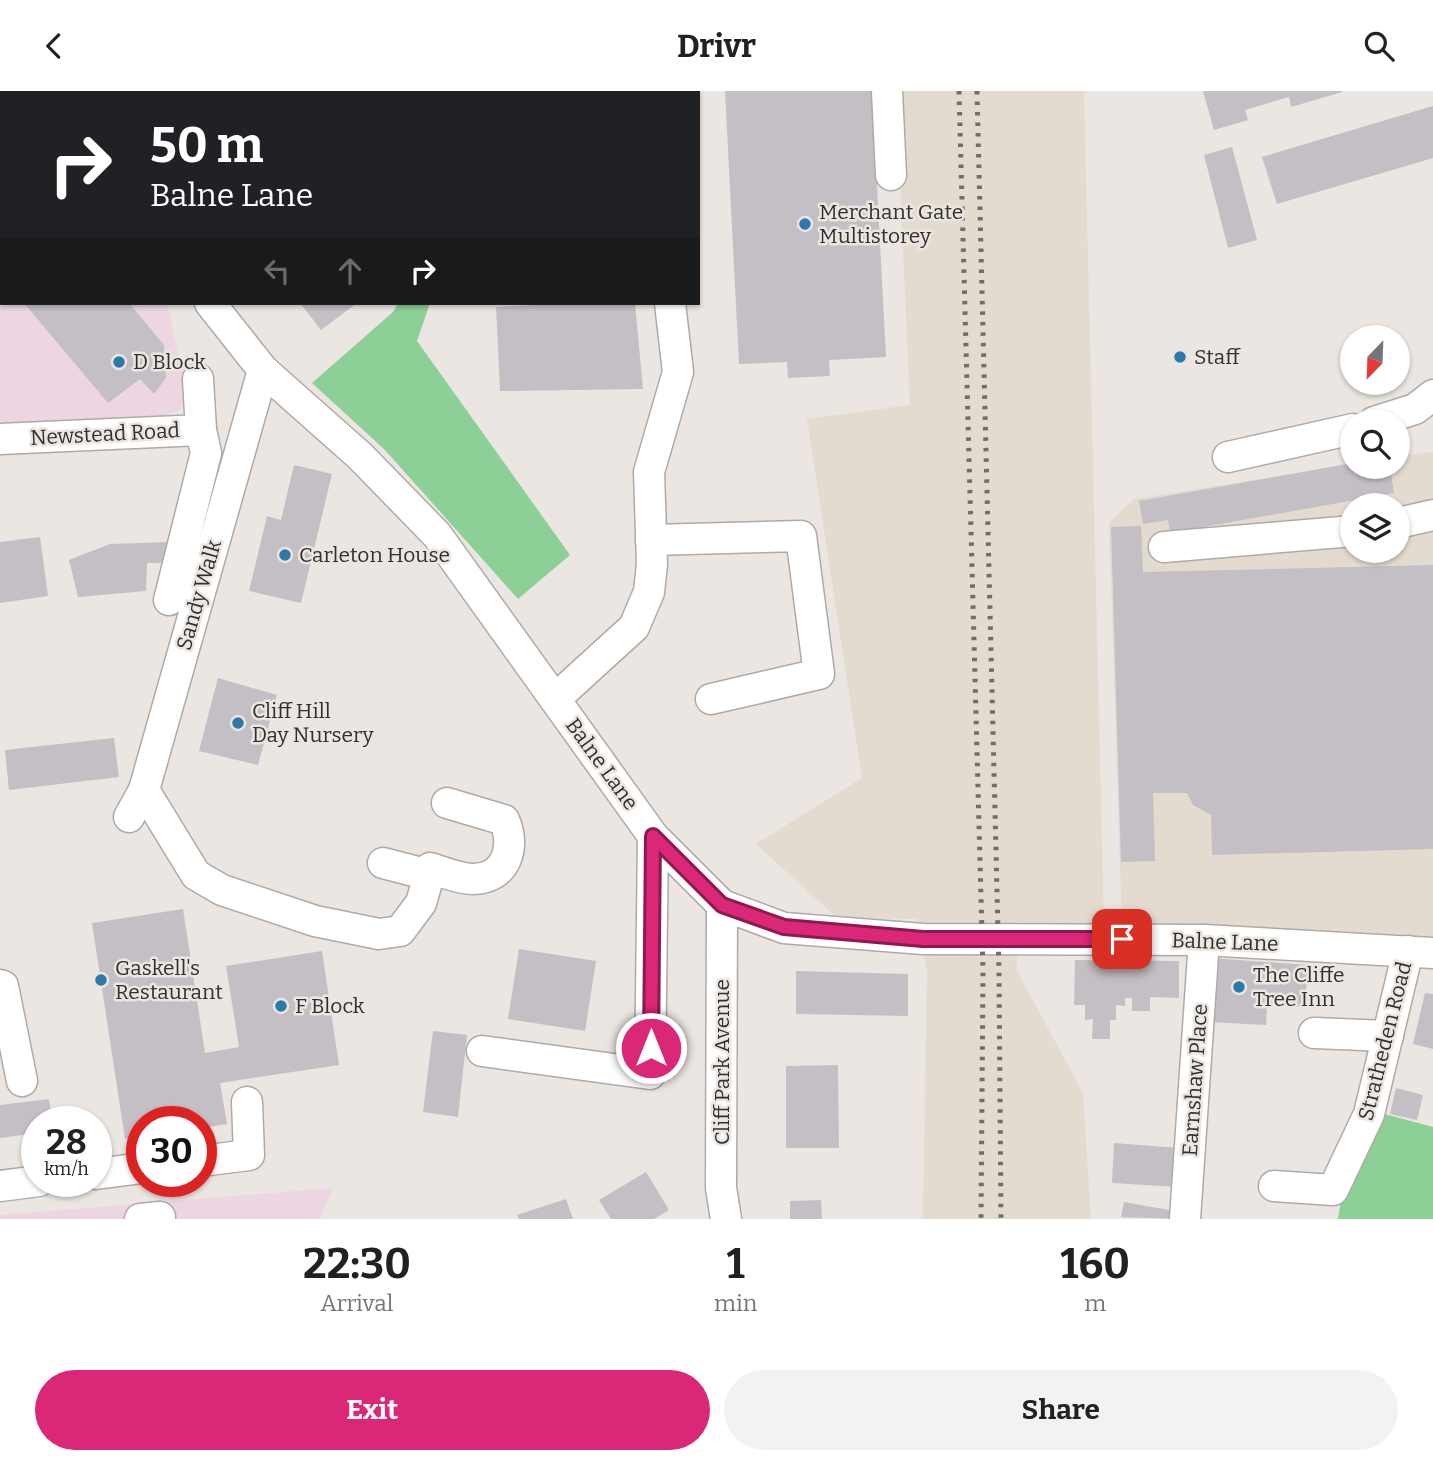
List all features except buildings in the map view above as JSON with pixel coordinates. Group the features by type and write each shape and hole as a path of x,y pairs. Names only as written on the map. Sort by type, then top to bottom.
{"street":[{"path":"887,91 891,175"},
{"name":"Balne Lane","path":"212,305 263,370 360,456 437,535 653,836 722,905 784,927 923,939 1203,940 1420,952"},
{"path":"555,699 634,627 649,592 649,472 678,372 670,305"},
{"name":"Sandy Walk","path":"129,817 144,790 263,370"},
{"name":"Newstead Road","path":"0,439 201,430 198,379"},
{"path":"1410,411 1433,395"},
{"path":"169,600 206,453 201,430"},
{"path":"1228,457 1340,432"},
{"path":"1410,520 1433,515"},
{"path":"1164,547 1340,532"},
{"path":"650,540 801,536 819,674 711,699"},
{"path":"144,790 196,875 222,890 315,921 379,934 400,931 421,903 429,875 383,863"},
{"path":"430,868 470,880 480,879 496,873 505,863 511,846 510,833 503,820 447,803"},
{"path":"482,1051 650,1074 653,836"},
{"name":"Cliff Park Avenue","path":"722,905 721,1188 726,1219"},
{"name":"Earnshaw Place","path":"1185,1219 1203,940"},
{"name":"Stratheden Road","path":"1274,1186 1333,1191 1369,1114 1388,1036 1420,952"},
{"path":"0,985 3,986 22,1081"},
{"path":"1314,1033 1388,1036"},
{"path":"217,1159 249,1155 247,1102"},
{"path":"0,1186 21,1183"}],"shaded area":[{"path":"896,91 1084,91 1104,925 1016,922 1017,971 1083,1093 1091,1219 923,1219 927,970 916,919 837,918 756,844 862,778 807,419 910,405"},
{"path":"0,305 167,305 187,393 180,410 158,418 0,425"},
{"path":"1433,452 1433,953 1122,926 1109,522 1134,499 1340,466 1340,479 1410,479 1410,455"},
{"path":"333,1188 320,1219 0,1219 0,1215"}],"green space":[{"path":"397,305 429,305 417,341 570,555 518,599 385,450 312,383 393,312"},
{"path":"1381,1113 1433,1127 1433,1219 1338,1219 1342,1195"}],"railway":[{"path":"959,91 983,971 981,1219"},
{"path":"977,91 999,971 1001,1219"}],"place":[{"name":"Merchant Gate Multistorey","path":"805,224"},
{"name":"Staff","path":"1180,357"},
{"name":"D Block","path":"119,362"},
{"name":"Carleton House","path":"285,555"},
{"name":"Cliff Hill Day Nursery","path":"238,723"},
{"name":"Gaskell's Restaurant","path":"101,980"},
{"name":"The Cliffe Tree Inn","path":"1239,987"},
{"name":"F Block","path":"281,1006"}],"route":[{"path":"651,1048 653,836 722,905 784,927 923,939 1122,939"}]}
